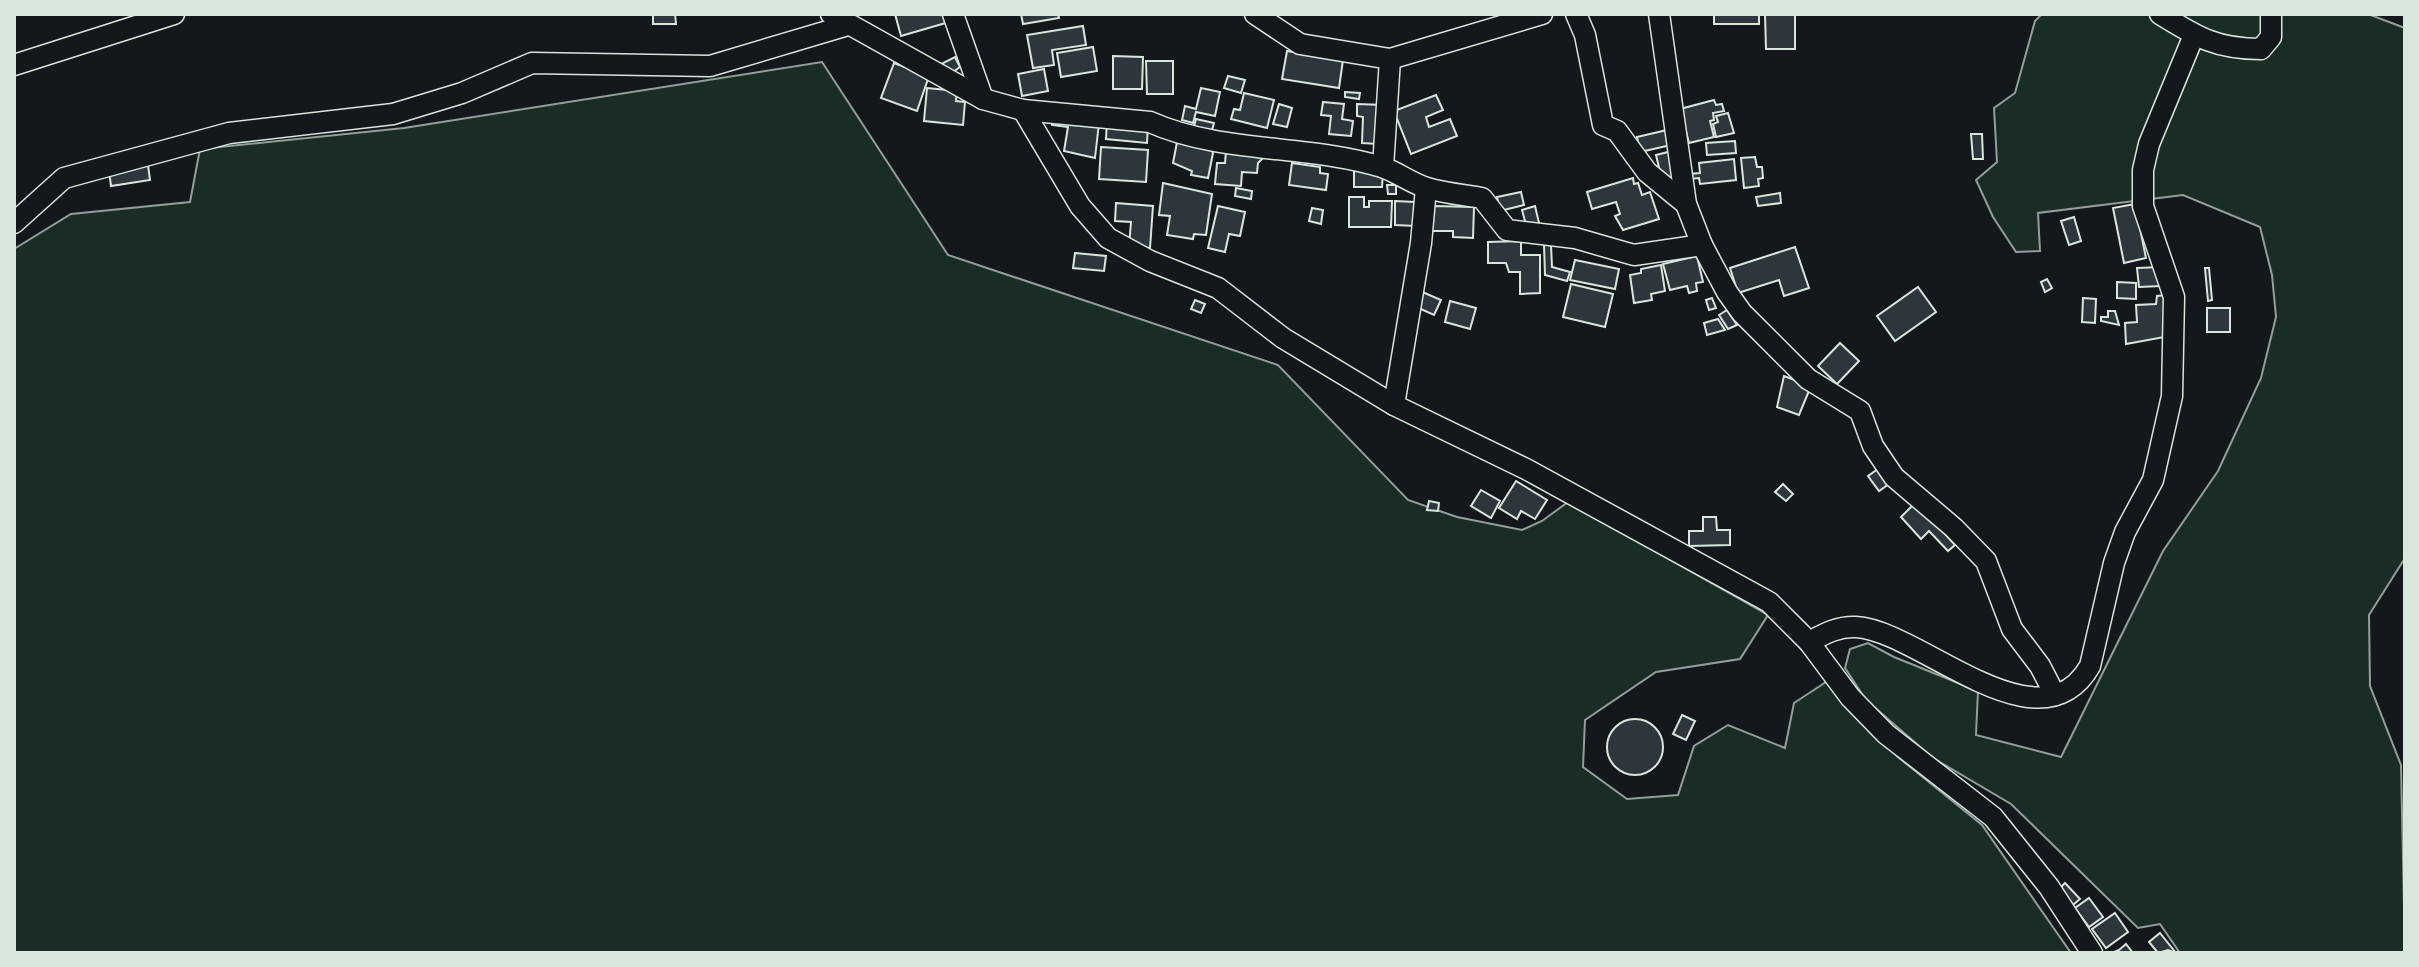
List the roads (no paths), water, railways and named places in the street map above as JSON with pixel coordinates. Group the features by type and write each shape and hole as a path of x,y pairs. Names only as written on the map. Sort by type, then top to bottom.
{"street":[{"path":"14,65 174,14"},
{"path":"953,14 983,99"},
{"path":"1255,14 1300,44 1390,59 1542,14"},
{"path":"1576,14 1585,35 1603,125 1617,131 1647,172 1686,204"},
{"path":"1659,14 1686,204 1702,245 1742,313 1808,379 1860,411 1873,446 1894,477 1954,528 1986,561 2012,629 2040,666 2055,695"},
{"path":"2160,14 2202,41 2235,49 2261,49 2271,37 2271,14"},
{"path":"14,223 64,178 229,133 393,114 462,93 532,63 710,66 840,20 983,99 1023,110 1150,122 1168,130 1206,138 1383,167 1426,188 1482,198 1507,230 1575,238 1634,255 1702,245"},
{"path":"1809,642 1834,629 1869,629 2012,694 2055,695 2081,682 2090,666 2114,563 2125,532 2153,480 2172,396 2174,297 2143,206 2143,170 2149,144 2194,35"},
{"path":"1383,167 1390,59"},
{"path":"1023,110 1080,206 1108,238 1150,261 1218,288 1283,338 1394,405 1526,469 1769,602 1809,642 1850,697 1886,734 1993,817 2049,887 2092,953"},
{"path":"1394,405 1421,243 1426,188"}]}
